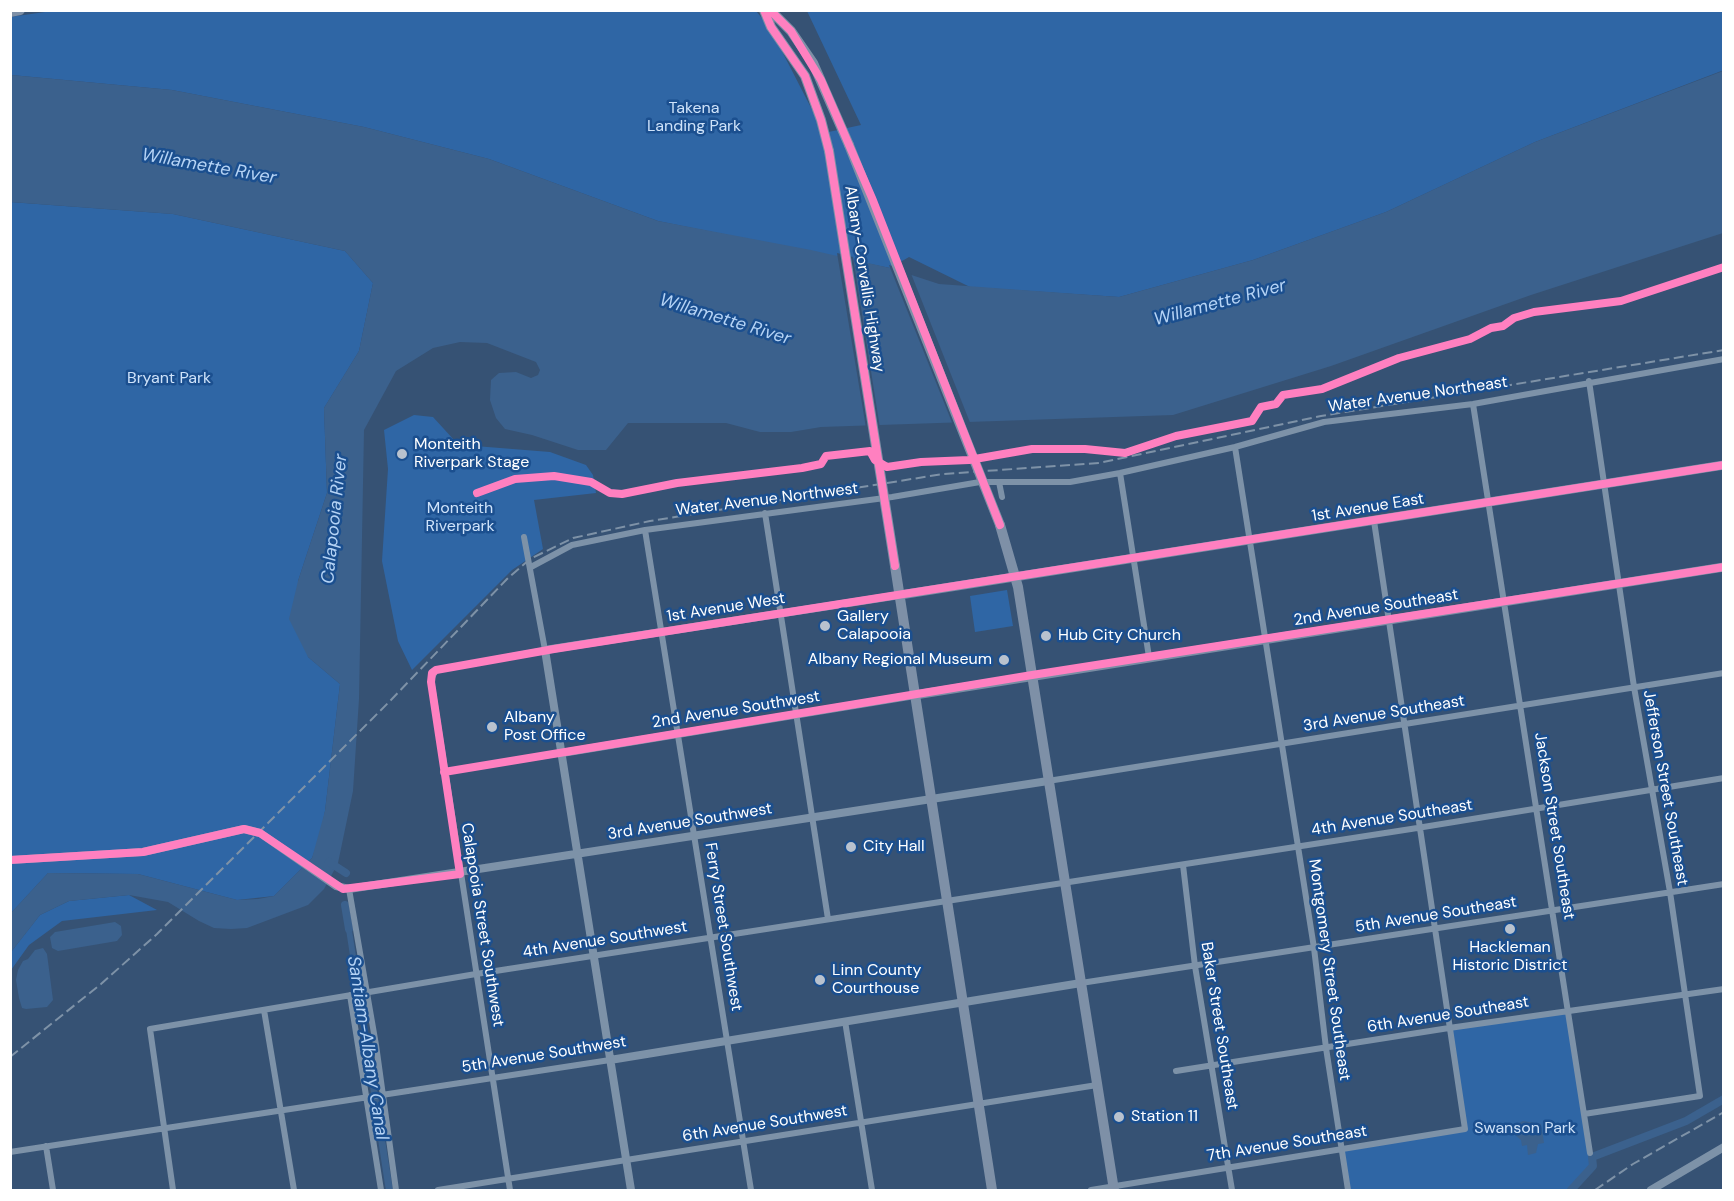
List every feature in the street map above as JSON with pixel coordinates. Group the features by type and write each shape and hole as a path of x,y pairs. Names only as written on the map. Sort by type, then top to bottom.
{"highway":[{"path":"10,12 20,10"},
{"name":"Albany-Corvallis Highway","path":"764,10 771,27 805,76 822,120 829,151 992,1191"},
{"name":"Albany-Corvallis Highway","path":"770,10 791,31 813,63 849,145 1000,525 1016,577 1114,1188"}],"main road":[{"name":"1st Avenue East","path":"1016,577 1724,465"},
{"name":"2nd Avenue Southeast","path":"1032,675 1724,567"},
{"name":"1st Avenue West","path":"900,595 1016,577"},
{"name":"2nd Avenue Southwest","path":"915,695 1032,675"}],"street":[{"name":"Water Avenue Northeast","path":"1120,473 1235,447 1324,422 1473,404 1589,381 1724,359"},
{"name":"Jefferson Street Southeast","path":"1584,1114 1700,1096 1670,892 1634,687 1589,381"},
{"name":"Jackson Street Southeast","path":"1473,404 1590,1154"},
{"name":"Montgomery Street Southeast","path":"1235,447 1314,948 1326,1048 1348,1191"},
{"name":"Water Avenue Northwest","path":"531,567 572,545 645,530 970,484 1070,482 1120,473"},
{"path":"1120,473 1149,657"},
{"path":"999,482 1002,497"},
{"path":"765,513 828,919"},
{"path":"1374,521 1449,1028"},
{"name":"Ferry Street Southwest","path":"645,530 751,1191"},
{"path":"524,537 546,650 631,1191"},
{"name":"1st Avenue West","path":"440,669 546,650 900,595"},
{"name":"Calapooia Street Southwest","path":"440,669 432,673 431,682 510,1191"},
{"name":"3rd Avenue Southeast","path":"1048,781 1724,673"},
{"name":"2nd Avenue Southwest","path":"444,772 915,695"},
{"name":"4th Avenue Southeast","path":"1065,883 1724,778"},
{"name":"3rd Avenue Southwest","path":"10,860 143,852 244,829 260,833 336,886 349,889 460,874 1048,781"},
{"name":"Baker Street Southeast","path":"1183,865 1195,966 1232,1191"},
{"name":"4th Avenue Southwest","path":"164,1129 150,1029 476,974 1065,883"},
{"name":"5th Avenue Southeast","path":"1081,983 1724,884"},
{"path":"349,889 396,1191"},
{"name":"5th Avenue Southwest","path":"10,1152 281,1112 1081,983"},
{"name":"6th Avenue Southeast","path":"1176,1071 1567,1010 1724,989"},
{"path":"352,994 381,1191"},
{"path":"264,1010 294,1191"},
{"path":"845,1021 872,1191"},
{"name":"7th Avenue Southeast","path":"1090,1191 1464,1129 1449,1028"},
{"name":"6th Avenue Southwest","path":"438,1191 861,1121 1097,1085"},
{"path":"164,1129 173,1191"},
{"path":"46,1146 53,1191"},
{"path":"1651,1191 1724,1147"}],"green space":[{"name":"Takena Landing Park","path":"59,10 756,11 770,28 824,133 861,125 807,11 1723,11 1724,70 1535,142 1386,212 1253,260 1119,297 970,287 909,257 890,268 658,221 489,159 364,127 172,90 11,75 10,17"},
{"name":"Bryant Park","path":"10,202 173,214 345,251 373,283 359,351 324,408 327,493 298,581 308,657 340,684 325,811 320,837 312,858 274,896 237,900 138,874 48,873 11,913"},
{"name":"Monteith Riverpark","path":"414,415 433,417 455,441 475,446 550,452 586,465 593,475 596,493 534,500 543,549 512,570 412,670 398,641 382,561 388,469 384,430"},
{"path":"1007,590 1013,626 975,632 970,596"},
{"path":"129,895 157,910 62,921 29,945 11,970 11,952 40,915 69,901"},
{"name":"Swanson Park","path":"1567,1010 1593,1166 1575,1189 1348,1190 1341,1150 1464,1129 1449,1028"}],"water":[{"path":"1723,71 1723,233 1531,295 1331,366 1173,415 821,427 791,432 760,432 726,423 628,423 606,450 578,450 505,429 496,418 490,400 491,380 499,373 516,372 531,378 538,375 540,370 536,362 487,343 460,342 433,348 396,371 364,430 359,699 353,791 338,863 324,889 308,905 247,928 231,929 214,928 168,902 129,895 69,901 40,915 11,952 11,913 48,873 138,874 237,900 258,899 274,896 312,858 325,811 340,684 308,657 289,619 298,581 327,493 324,408 359,351 373,283 345,251 173,214 11,202 11,75 172,90 364,127 489,159 658,221 811,250 890,268 939,284 1119,297 1253,260 1386,212 1535,142"},
{"path":"350,918 393,1190 386,1190 385,1185 345,923 345,919"},
{"path":"115,922 121,926 122,935 117,941 58,951 52,948 50,937 55,932"},
{"path":"43,948 47,954 53,1000 47,1007 22,1008 16,980 18,970 23,961 28,959 35,950"},
{"path":"1523,1121 1541,1124 1544,1143 1538,1144 1536,1153 1528,1155 1527,1145 1522,1146 1521,1140 1515,1135 1517,1124"}],"pier":[{"path":"837,253 853,257 880,428 866,428"},
{"path":"889,265 910,271 971,425 953,425"}],"waterway":[{"name":"Santiam-Albany Canal","path":"329,862 346,873"},
{"name":"Santiam-Albany Canal","path":"345,905 349,929"},
{"name":"Santiam-Albany Canal","path":"1571,1190 1593,1166 1592,1157 1686,1121 1724,1099"}],"railway":[{"path":"10,1057 101,984 157,934 389,702 507,579 530,559 573,538 650,521 943,474 1099,463 1321,416 1724,350"},
{"path":"1595,1190 1633,1164 1724,1112"}],"cycle path":[{"path":"764,10 771,27 805,76 821,120 829,151 895,566"},
{"path":"770,10 791,31 821,80 872,198 1000,525"},
{"path":"477,493 515,479 554,476 591,482 610,493 622,494 677,483 802,468 821,464 826,456 870,451 875,460 887,467 921,462 969,460 1032,449 1085,449 1125,453 1176,436 1252,421 1261,407 1276,404 1283,395 1322,389 1399,358 1470,339 1491,328 1503,326 1514,318 1534,312 1621,301 1724,267"},
{"path":"10,860 143,852 244,829 260,833 343,889 460,874 431,682 432,673 436,670 554,649 1724,465"},
{"path":"444,772 1032,675 1724,567"}],"place":[{"name":"Monteith Riverpark Stage","path":"402,454"},
{"name":"Gallery Calapooia","path":"825,626"},
{"name":"Hub City Church","path":"1046,636"},
{"name":"Albany Regional Museum","path":"1004,660"},
{"name":"Albany Post Office","path":"492,727"},
{"name":"City Hall","path":"851,847"},
{"name":"Hackleman Historic District","path":"1510,929"},
{"name":"Linn County Courthouse","path":"820,980"},
{"name":"Station 11","path":"1119,1117"}],"water label":[{"name":"Willamette River","path":"209,167"},
{"name":"Willamette River","path":"1220,303"},
{"name":"Willamette River","path":"725,320"},
{"name":"Calapooia River","path":"335,519"}]}
